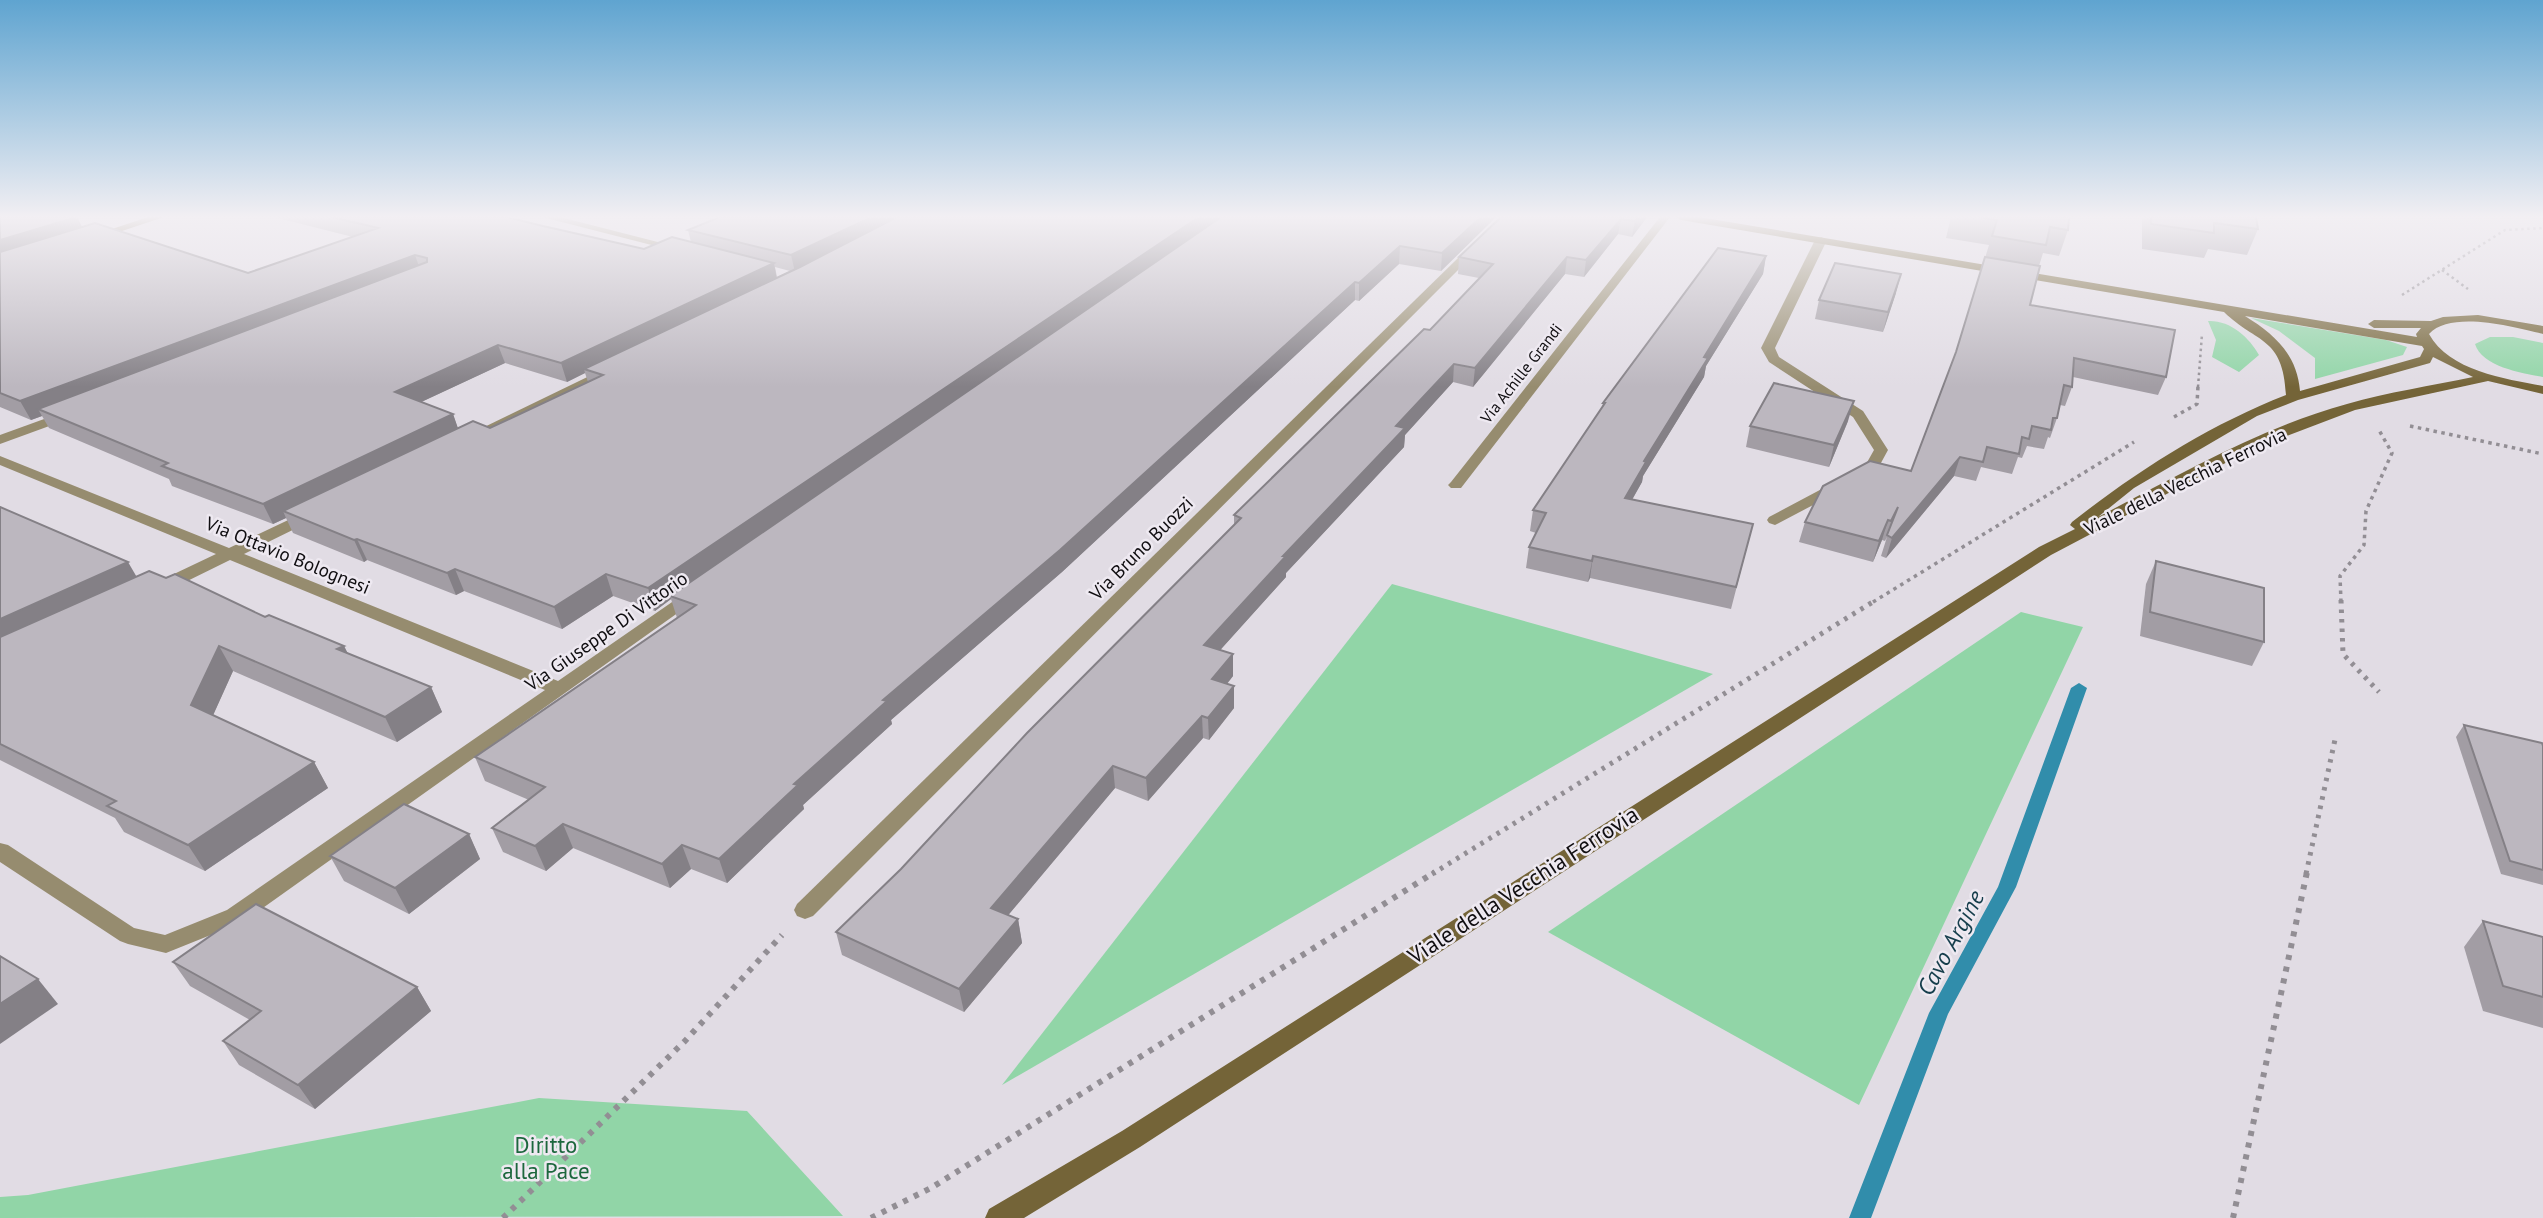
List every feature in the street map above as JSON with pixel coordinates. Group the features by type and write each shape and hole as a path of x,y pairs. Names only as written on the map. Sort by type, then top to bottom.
{"main road":[{"path":"2027,274 2218,305 2377,325 2430,324 2451,319 2472,319 2543,330"},
{"path":"2218,305 2428,345 2460,366 2490,377 2543,390"},
{"path":"2218,305 2259,329 2286,355 2293,377 2293,397"},
{"path":"2428,345 2421,334 2430,324"},
{"name":"Viale della Vecchia Ferrovia","path":"2045,551 2129,485 2252,413 2293,397 2425,360 2428,345"},
{"name":"Viale della Vecchia Ferrovia","path":"999,1218 1130,1139 2045,551 2247,446 2304,423 2351,407 2490,377"}],"street":[{"name":"Via Bruno Buozzi","path":"805,910 1449,274"},
{"name":"Via Achille Grandi","path":"1456,485 1621,274"},
{"path":"1775,520 1871,470 1881,450 1858,414 1774,359 1768,348 1804,274"},
{"path":"465,440 625,362"},
{"path":"0,440 78,411"},
{"name":"Via Ottavio Bolognesi","path":"0,460 560,689"},
{"path":"146,594 317,512"},
{"name":"Via Giuseppe Di Vittorio","path":"0,851 128,934 166,944 235,916 709,585"}],"path":[{"path":"2398,297 2436,274"},
{"path":"2447,274 2469,290"},
{"path":"2162,425 2197,404 2203,322 2194,313 2181,308 2180,299"},
{"path":"2398,423 2543,454"},
{"path":"2379,429 2392,453 2366,511 2364,545 2340,576 2343,654 2379,692"},
{"path":"871,1218 931,1188 1597,771 2138,440"},
{"path":"2233,1218 2336,735"},
{"path":"503,1218 684,1042 805,910"}],"green space":[{"path":"2251,318 2386,340 2407,347 2403,355 2315,379 2315,358 2279,331"},
{"path":"2208,321 2224,323 2238,331 2259,355 2239,372 2212,357 2216,340"},
{"path":"2490,337 2513,337 2543,343 2543,377 2504,368 2486,358 2475,344"},
{"path":"1392,584 1713,674 1002,1085"},
{"path":"2021,612 2083,627 1859,1105 1548,932"},
{"name":"Diritto alla Pace","path":"539,1098 747,1111 843,1216 0,1218 0,1197 28,1195"}],"building":[{"path":"0,274 364,274 20,401 0,393"},
{"path":"396,274 751,274 561,363 498,345 395,392 453,414 263,504 162,466 168,463 38,409"},
{"path":"786,274 1115,274 648,588 606,574 554,607 455,569 447,573 283,511 473,421 490,428 603,375 584,369"},
{"path":"1138,274 1369,274 1359,283 1355,282 1060,550 883,700 887,701 794,784 798,785 719,859 682,845 662,864 563,824 535,846 492,828 545,787 475,757 696,605 670,596"},
{"path":"1484,274 1553,274 1475,368 1454,364 1396,426 1405,428 1283,556 1286,556 1204,645 1233,654 1212,679 1234,686 1208,718 1202,716 1146,778 1113,766 991,908 1018,919 959,989 836,932 901,869 1027,733 1241,518 1234,515 1424,329 1430,330"},
{"path":"1699,274 1755,274 1704,357 1708,358 1644,461 1646,462 1625,498 1753,524 1736,587 1593,556 1592,561 1529,547 1546,513 1533,510 1603,403"},
{"path":"1830,274 1901,274 1888,312 1819,300"},
{"path":"1980,274 2038,274 2030,305 2175,330 2166,377 2074,358 2072,387 2064,385 2057,418 2053,418 2051,430 2032,426 2029,439 2022,437 2019,454 1987,447 1983,462 1960,457 1892,538 1887,535 1898,507 1891,521 1888,520 1879,541 1805,522 1823,486 1870,461 1911,471 1956,352"},
{"path":"1774,383 1854,401 1834,445 1750,426"},
{"path":"0,507 128,562 0,619"},
{"path":"2156,561 2264,588 2264,642 2150,612"},
{"path":"149,571 166,578 175,574 265,617 269,615 344,646 337,649 431,687 385,717 219,646 191,705 314,762 188,845 107,806 116,801 0,744 0,637"},
{"path":"2464,725 2542,743 2543,870 2510,861"},
{"path":"404,804 469,834 395,888 330,856"},
{"path":"256,904 417,987 298,1085 223,1041 261,1011 173,962"},
{"path":"2483,921 2543,937 2543,997 2503,986"},
{"path":"0,956 38,979 0,1004"}],"waterway":[{"name":"Cavo Argine","path":"1860,1218 1939,1013 2007,887 2079,688"}]}
